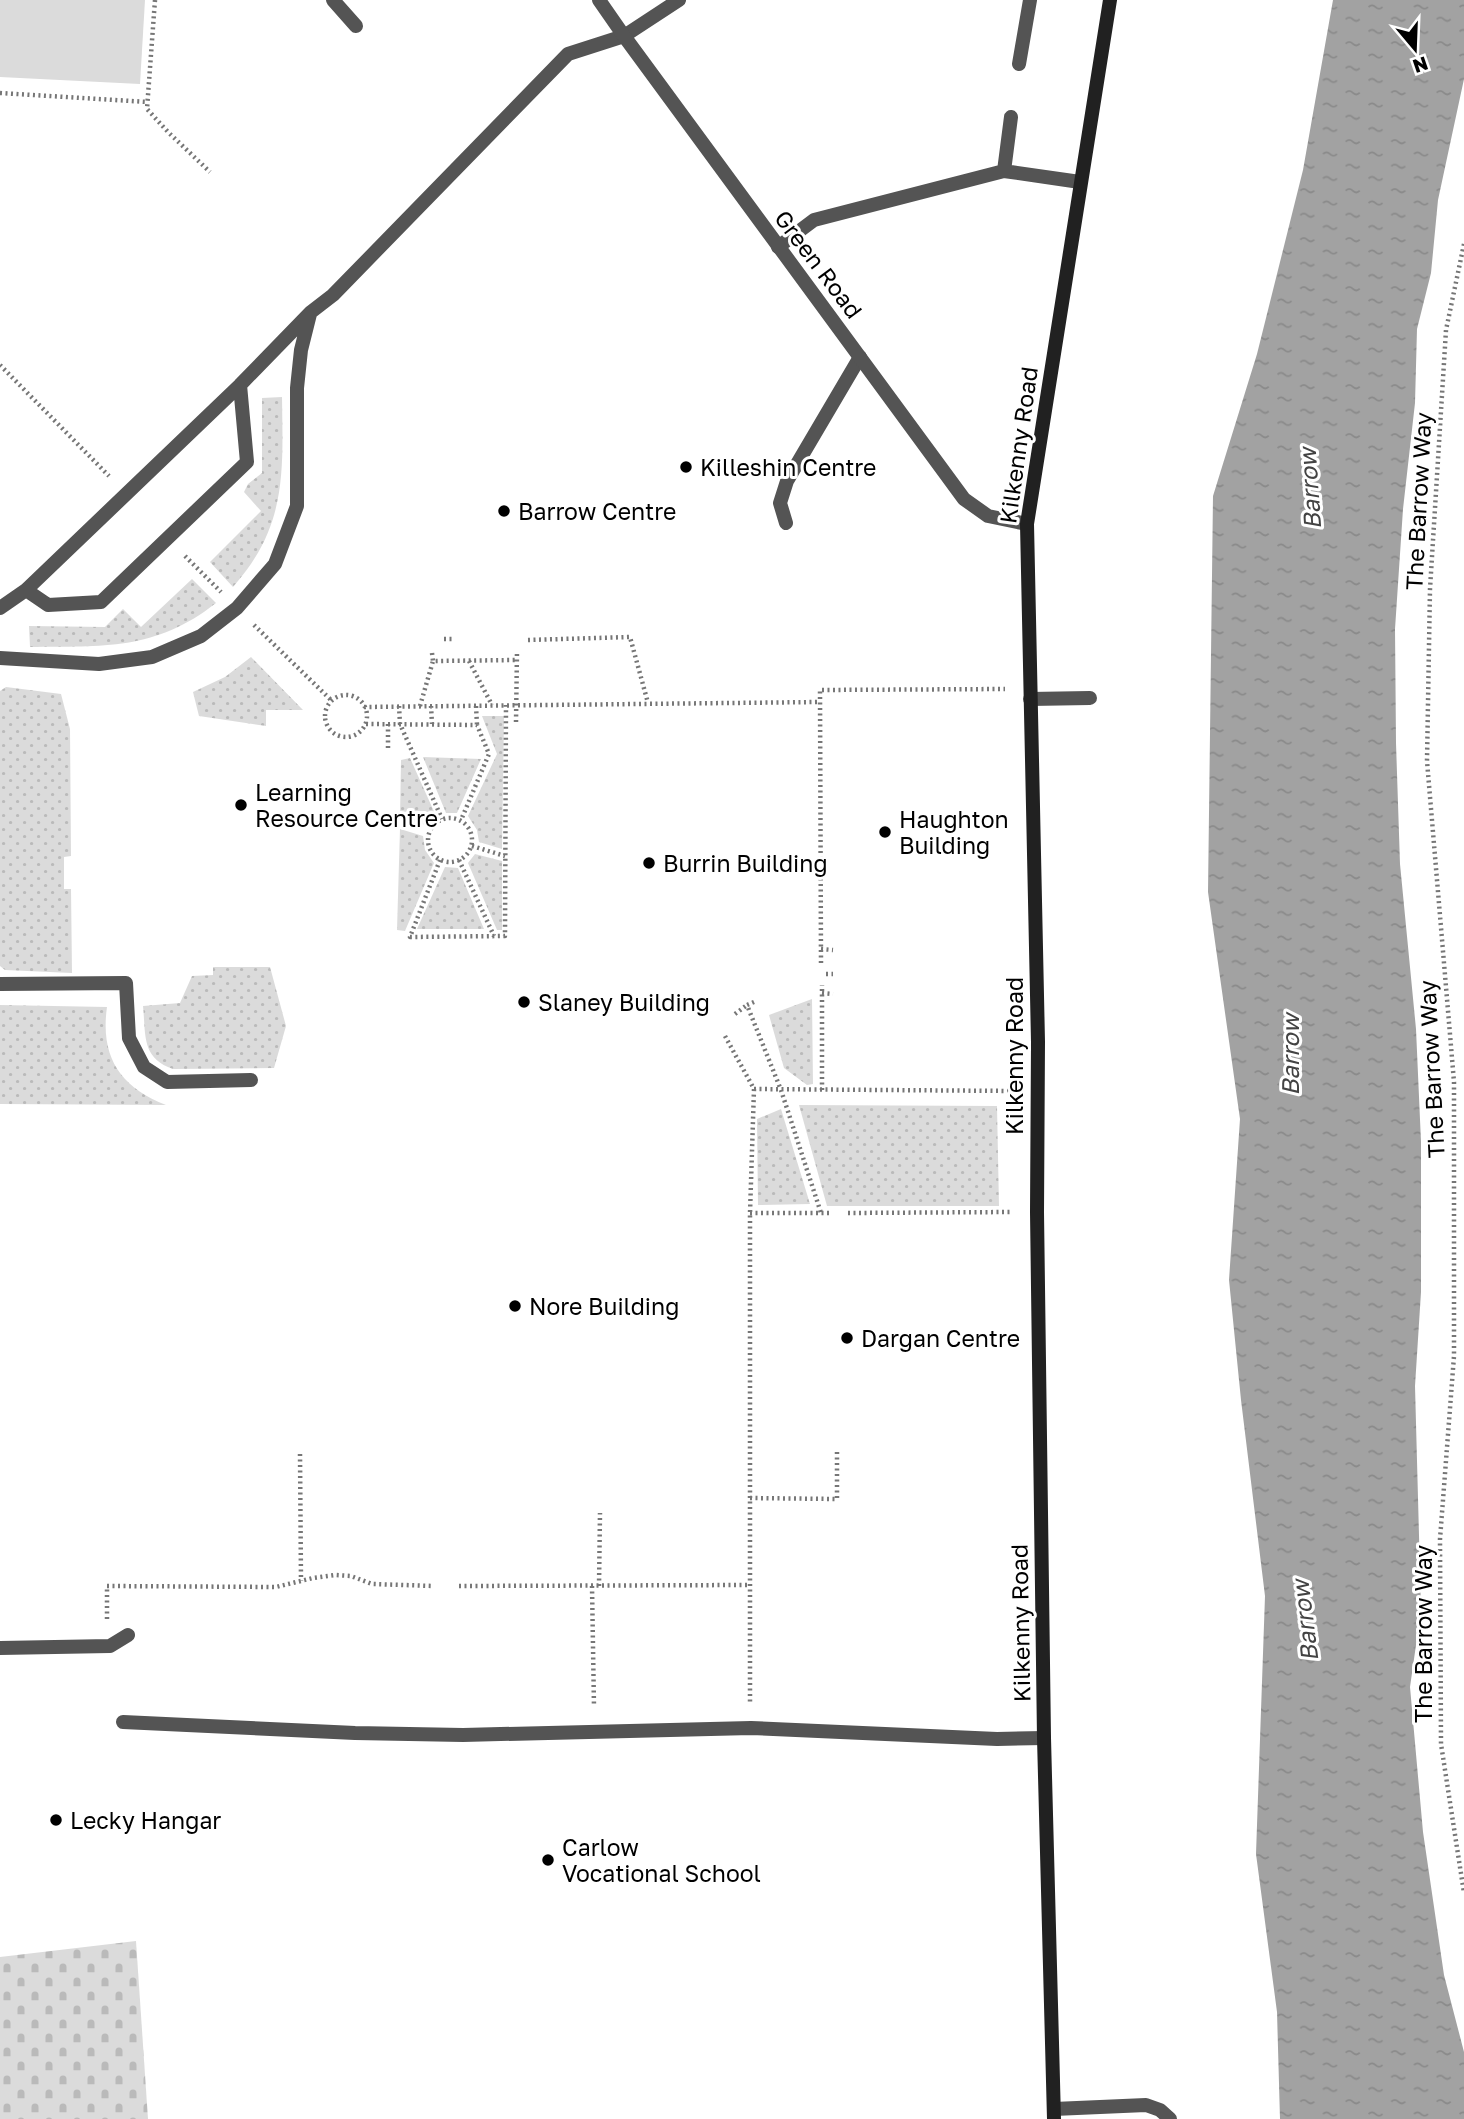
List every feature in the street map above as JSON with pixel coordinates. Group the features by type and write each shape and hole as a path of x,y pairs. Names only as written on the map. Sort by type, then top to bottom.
{"main road":[{"name":"Kilkenny Road","path":"1054,2114 1044,1738 1037,1212 1038,1092 1027,524 1110,0"}],"street":[{"path":"333,0 356,26"},
{"name":"Green Road","path":"599,0 964,499 988,516 1027,524"},
{"path":"0,608 26,590 311,312 332,295 568,54 624,36 679,0"},
{"path":"1019,64 1030,0"},
{"path":"1004,171 1012,117"},
{"path":"778,247 814,220 1004,171 1080,183"},
{"path":"0,658 99,664 152,657 201,636 237,608 275,564 297,506 297,388 301,350 311,312"},
{"path":"786,523 780,503 787,481 860,356"},
{"path":"26,590 48,605 101,602 247,462 240,384"},
{"path":"1030,694 1090,698"},
{"path":"0,984 126,983 129,1038 144,1067 167,1082 251,1080"},
{"path":"0,1648 110,1646 128,1635"},
{"path":"124,1722 355,1733 463,1735 751,1728 983,1739 1044,1738"},
{"path":"1054,2114 1146,2105 1160,2110 1170,2119"}],"path":[{"path":"155,0 147,109 210,172"},
{"path":"0,93 148,102"},
{"name":"The Barrow Way","path":"1464,244 1446,330 1430,589 1427,761 1454,1082 1454,1356 1440,1539 1441,1744 1464,1893"},
{"path":"528,640 630,637 648,703"},
{"path":"444,639 452,639"},
{"path":"516,651 516,722"},
{"path":"420,706 433,662 432,653"},
{"path":"433,662 517,660"},
{"path":"469,661 492,705"},
{"path":"821,963 820,690 1030,694"},
{"path":"341,695 352,695 362,701 367,711 366,724 351,737 340,737 330,730 325,721 331,700 341,695"},
{"path":"364,706 820,702"},
{"path":"440,860 410,937 505,936 506,705"},
{"path":"399,706 400,724 442,819"},
{"path":"430,706 432,724"},
{"path":"461,820 489,754 477,725 476,706"},
{"path":"366,724 477,725"},
{"path":"388,724 388,751"},
{"path":"449,817 461,820 471,831 472,846 469,853 459,860 440,860 430,850 428,836 431,828 449,817"},
{"path":"472,846 505,856"},
{"path":"459,860 494,936"},
{"path":"821,949 833,950"},
{"path":"826,974 833,974"},
{"path":"822,985 822,1090"},
{"path":"822,993 833,994"},
{"path":"735,1014 754,1002"},
{"path":"747,1005 781,1090 821,1213"},
{"path":"725,1036 754,1089 750,1213 751,1728"},
{"path":"754,1089 1038,1092"},
{"path":"848,1213 1037,1212"},
{"path":"750,1213 831,1213"},
{"path":"750,1498 837,1499 837,1452"},
{"path":"300,1454 301,1581"},
{"path":"599,1586 600,1513"},
{"path":"107,1627 107,1586 276,1587 335,1575 351,1576 372,1584 434,1586"},
{"path":"459,1586 750,1585"},
{"path":"593,1586 594,1710"}],"green space":[{"path":"0,0 145,0 140,84 0,77"},
{"path":"282,397 278,498 264,542 233,587 210,562 261,511 244,492 248,484 262,473 262,398"},
{"path":"192,579 216,603 171,630 128,643 30,647 29,626 105,627 123,609 141,627"},
{"path":"251,657 303,710 266,710 266,726 199,716 193,692 225,677"},
{"path":"6,687 61,694 70,729 71,856 64,857 64,889 71,889 72,973 5,970 0,966 0,691"},
{"path":"482,716 504,716 502,849 479,842 477,830 468,816 497,754"},
{"path":"423,757 481,759 457,813 446,813"},
{"path":"410,758 436,816 426,825 400,818 401,760"},
{"path":"400,829 423,836 425,850 434,863 405,931 397,930"},
{"path":"475,854 502,861 502,930 497,930 468,863"},
{"path":"445,867 458,868 484,929 417,929"},
{"path":"213,967 270,967 286,1026 274,1068 173,1069 155,1059 150,1052 145,1036 143,1006 180,1003 192,976 213,975"},
{"path":"812,999 813,1084 807,1085 784,1068 769,1015"},
{"path":"0,1005 107,1007 107,1041 117,1068 136,1089 166,1105 0,1104"},
{"path":"799,1105 997,1106 999,1206 827,1206"},
{"path":"781,1109 810,1204 758,1205 757,1119"},
{"path":"136,1941 148,2119 0,2119 0,1957"}],"water":[{"name":"Barrow","path":"1333,0 1464,0 1464,79 1438,200 1431,273 1417,329 1415,403 1403,509 1395,629 1400,864 1416,1029 1421,1142 1421,1292 1415,1386 1421,1610 1410,1687 1423,1832 1444,1975 1464,2052 1464,2119 1280,2119 1277,2012 1256,1854 1265,1596 1229,1280 1240,1119 1208,892 1213,496 1257,354 1303,170"}],"place":[{"name":"Killeshin Centre","path":"686,467"},
{"name":"Barrow Centre","path":"504,511"},
{"name":"Learning Resource Centre","path":"241,805"},
{"name":"Haughton Building","path":"885,832"},
{"name":"Burrin Building","path":"649,863"},
{"name":"Slaney Building","path":"524,1002"},
{"name":"Nore Building","path":"515,1306"},
{"name":"Dargan Centre","path":"847,1338"},
{"name":"Lecky Hangar","path":"56,1820"},
{"name":"Carlow Vocational School","path":"548,1860"}]}
